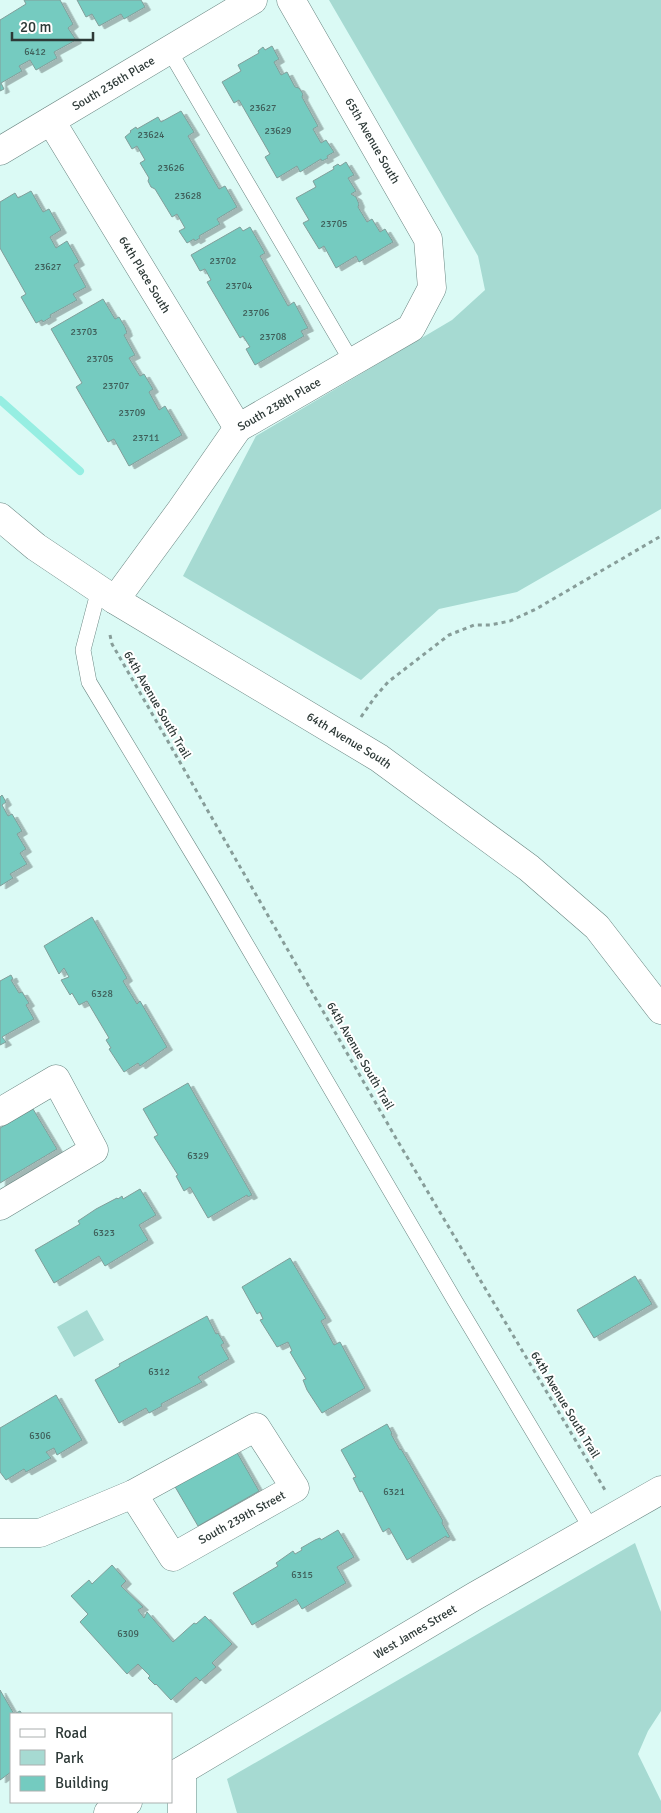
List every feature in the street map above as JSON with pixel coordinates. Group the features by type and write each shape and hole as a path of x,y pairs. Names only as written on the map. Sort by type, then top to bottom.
{"street":[{"name":"South 236th Place","path":"0,151 253,0"},
{"name":"65th Avenue South","path":"291,0 428,239 432,288"},
{"name":"64th Place South","path":"51,121 238,428"},
{"name":"South 238th Place","path":"107,595 181,510 238,428 411,328 432,288"},
{"name":"64th Avenue South","path":"0,517 36,547 107,595 379,758 529,868 597,928 661,1010"},
{"path":"0,1112 56,1079 94,1150 0,1206"},
{"name":"South 239th Street","path":"0,1533 40,1532 133,1494 256,1427 295,1488 173,1557 133,1494"},
{"name":"West James Street","path":"177,1774 483,1592 661,1490"},
{"path":"177,1774 182,1813"},
{"path":"108,1813 126,1803"}],"lane":[{"path":"169,50 352,362"},
{"path":"107,595 83,650 90,682 592,1530"}],"path":[{"path":"346,738 375,696 388,682 449,635 474,626 510,621 536,609 661,536"},
{"name":"64th Avenue South Trail","path":"107,595 107,626 112,644 398,1140 619,1514"}],"green space":[{"path":"329,0 661,0 661,509 517,592 439,609 361,680 183,576 256,436 452,320 485,290 478,256"},
{"path":"87,1310 104,1340 74,1357 57,1327"},
{"path":"635,1543 661,1612 661,1711 648,1731 638,1754 661,1801 661,1813 237,1813 227,1779"}],"building":[{"path":"24,0 60,0 73,24 68,28 76,40 54,52 57,58 36,70 30,60 19,66 22,71 1,83 4,89 0,91 0,20 26,4"},
{"path":"77,0 141,0 145,7 124,19 121,14 99,26 92,14 86,17"},
{"path":"272,46 279,59 274,62 281,75 287,72 295,87 299,88 318,126 313,129 321,143 326,140 334,152 327,156 328,158 322,161 321,159 300,172 297,166 277,178 265,157 270,154 239,100 234,103 222,82 241,71 238,65 259,53 258,51 263,47 265,50"},
{"path":"181,111 194,132 188,136 219,189 225,186 237,207 217,219 220,224 199,236 200,238 195,241 194,239 187,243 179,231 185,228 177,214 172,217 155,189 151,187 148,181 149,178 140,163 145,160 137,146 132,149 125,137 136,127 137,129 158,117 161,122"},
{"path":"346,162 354,175 348,178 356,191 351,194 356,197 359,204 358,207 367,222 372,219 380,232 385,229 393,242 359,262 356,256 336,268 324,246 319,249 303,223 309,220 296,198 316,187 313,181 334,169 333,167 338,164 340,166"},
{"path":"31,191 43,212 49,209 61,230 50,237 56,248 67,241 79,262 74,265 86,287 73,294 77,300 50,315 51,317 43,322 42,320 36,323 21,297 26,294 0,248 0,202 15,193 18,198"},
{"path":"240,227 243,231 250,227 265,253 260,256 288,306 294,302 308,328 301,331 304,336 255,365 246,349 250,347 243,336 240,338 207,282 211,280 205,269 200,271 191,255"},
{"path":"103,299 115,319 119,317 125,327 127,333 124,335 135,355 129,358 140,376 144,374 153,389 149,392 159,410 165,406 182,435 129,466 114,439 108,442 76,387 82,383 51,329"},
{"path":"2,795 6,802 2,805 8,816 12,814 22,831 17,834 26,849 20,853 27,864 10,874 13,878 0,886 0,797"},
{"path":"92,917 127,978 123,981 137,1004 140,1001 167,1047 140,1066 138,1063 124,1072 109,1049 111,1048 106,1040 109,1038 87,1001 79,1005 72,993 70,995 61,980 69,977 64,968 59,974 44,946"},
{"path":"11,975 13,979 11,980 19,993 22,992 29,1003 26,1005 34,1019 2,1037 6,1042 0,1045 0,981"},
{"path":"188,1083 252,1195 248,1197 247,1195 208,1218 190,1187 184,1191 176,1176 178,1175 154,1137 158,1135 143,1109"},
{"path":"33,1109 57,1149 0,1183 0,1128"},
{"path":"140,1189 156,1215 139,1225 148,1240 105,1266 99,1256 54,1283 35,1250 80,1224 78,1221 96,1209 122,1196 123,1199"},
{"path":"290,1258 326,1318 321,1321 334,1345 340,1342 365,1388 322,1413 307,1390 303,1380 306,1379 290,1352 292,1351 288,1342 277,1347 260,1320 263,1319 260,1312 257,1314 242,1287"},
{"path":"635,1276 652,1304 594,1338 577,1310"},
{"path":"207,1316 216,1334 218,1333 224,1343 221,1345 229,1359 198,1377 202,1382 161,1404 162,1406 149,1413 146,1408 119,1423 95,1380 120,1366 119,1364"},
{"path":"56,1395 82,1440 57,1455 54,1448 46,1452 51,1458 26,1472 24,1469 6,1480 0,1472 0,1428"},
{"path":"387,1424 400,1450 443,1521 442,1523 450,1537 447,1538 446,1536 407,1560 389,1528 383,1532 362,1491 360,1492 353,1478 356,1477 341,1450"},
{"path":"235,1449 259,1491 198,1526 174,1485"},
{"path":"338,1530 354,1557 337,1567 346,1583 302,1609 296,1599 252,1625 233,1593 278,1566 276,1563 293,1551 295,1554 315,1540 320,1538 321,1540"},
{"path":"112,1565 126,1581 121,1586 143,1607 138,1610 144,1618 147,1612 173,1642 194,1623 196,1624 205,1616 232,1644 212,1663 216,1667 200,1681 196,1677 171,1700 148,1678 150,1676 138,1664 127,1674 80,1622 88,1614 71,1596 89,1580 92,1584"},
{"path":"0,1690 13,1713 10,1713 10,1773 0,1780"}],"waterway":[{"path":"0,400 80,471"}]}
